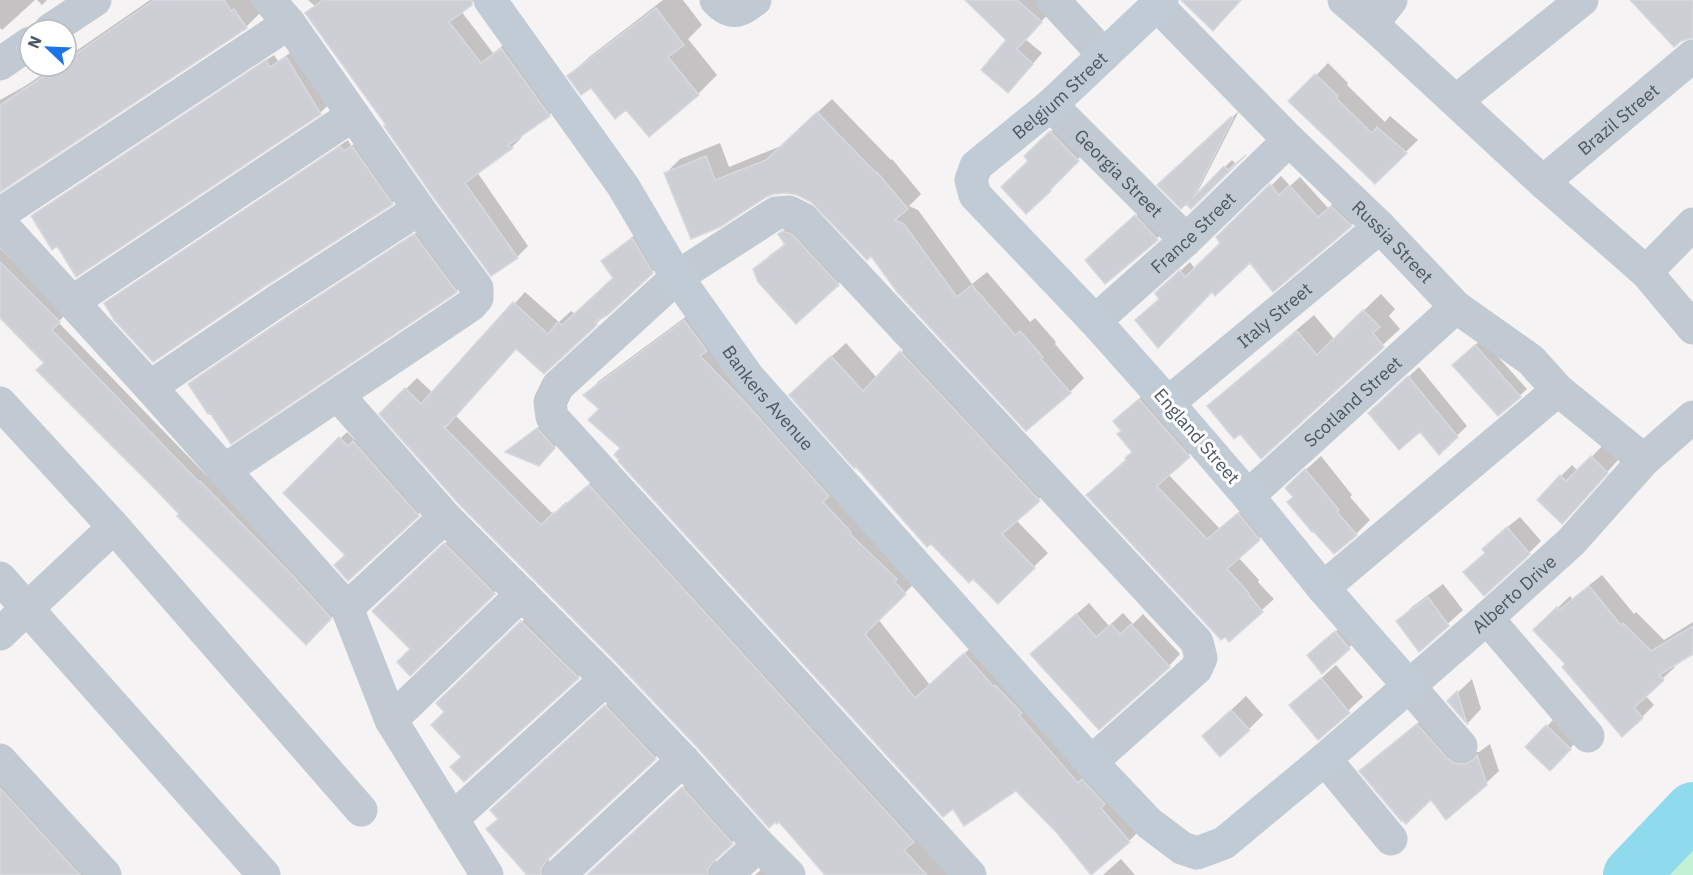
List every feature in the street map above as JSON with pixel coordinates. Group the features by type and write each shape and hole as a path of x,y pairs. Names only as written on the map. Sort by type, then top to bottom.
{"street":[{"path":"68,18 94,0"},
{"name":"Bankers Avenue","path":"490,0 623,186 677,277 749,378 1091,762 1149,823 1182,848 1197,853 1224,843 1325,759"},
{"path":"716,0 731,11 741,10 755,0"},
{"path":"1053,0 1104,55"},
{"path":"1344,0 1382,12 1456,101 1543,182 1646,272 1693,328"},
{"path":"1456,101 1582,0"},
{"name":"Belgium Street","path":"975,195 972,180 976,166 1051,105 1159,3"},
{"name":"Russia Street","path":"1159,3 1289,140 1380,227 1456,307 1531,360 1558,390 1644,460"},
{"path":"0,214 279,11 477,288 477,298 471,305 225,470"},
{"path":"1,61 18,51"},
{"name":"Brazil Street","path":"1543,182 1693,56"},
{"name":"Georgia Street","path":"1051,105 1186,240"},
{"path":"72,302 353,115"},
{"name":"France Street","path":"1095,321 1186,240 1289,140"},
{"name":"England Street","path":"975,195 1095,321 1168,403 1323,588 1409,686"},
{"path":"150,387 419,209"},
{"path":"970,875 552,417 550,402 558,386 677,277 776,213 789,212 803,219 1197,642 1201,658 1196,669 1091,762"},
{"path":"0,223 347,608 391,720 487,875"},
{"path":"1646,272 1693,224"},
{"name":"Italy Street","path":"1168,403 1380,227"},
{"name":"Scotland Street","path":"1248,496 1456,307"},
{"path":"1323,588 1558,390"},
{"path":"338,395 446,517 606,679 789,875"},
{"path":"0,403 114,527 361,810"},
{"name":"Alberto Drive","path":"1325,759 1571,542 1644,460 1693,417"},
{"path":"347,608 446,517"},
{"path":"0,634 114,527"},
{"path":"0,578 264,875"},
{"path":"391,720 522,594"},
{"path":"1487,618 1588,736"},
{"path":"452,819 606,679"},
{"path":"1409,686 1461,746"},
{"path":"1325,759 1391,839"},
{"path":"0,760 105,875"},
{"path":"559,875 682,760"},
{"path":"726,875 759,845"}],"green space":[{"path":"1693,810 1693,875 1631,875 1638,868"}],"building":[{"path":"154,0 224,0 231,11 234,9 247,28 0,192 0,105 41,78 78,78 78,53"},
{"path":"323,0 472,0 472,5 449,22 481,63 501,48 550,116 507,146 513,148 465,183 518,258 491,276 305,13"},
{"path":"965,0 1017,0 1042,22 1017,49 1033,64 1008,93 981,70 1006,40"},
{"path":"1181,0 1241,0 1213,31"},
{"path":"1630,0 1693,0 1693,38 1681,41 1674,47"},
{"path":"656,8 684,45 668,57 699,95 649,137 626,110 615,119 591,88 581,95 567,76"},
{"path":"286,57 321,114 76,277 57,246 52,250 31,216 266,60 270,67"},
{"path":"1315,74 1372,133 1377,127 1407,153 1375,184 1288,101"},
{"path":"817,112 877,172 908,209 895,220 904,224 957,297 972,285 1015,335 1020,331 1071,393 1026,431 897,292 871,256 867,260 811,202 788,193 774,194 720,227 691,239 664,173 706,156 715,180 766,160"},
{"path":"1231,117 1233,118 1193,198 1224,166 1228,170 1246,155 1191,209 1186,204 1181,209 1157,185"},
{"path":"1050,131 1079,161 1026,214 1001,187 1028,161 1024,156"},
{"path":"340,146 344,151 352,146 393,204 153,362 114,320 104,303"},
{"path":"1270,184 1279,195 1289,185 1318,217 1331,206 1352,226 1273,292 1250,263 1215,296 1212,292 1158,348 1135,320 1159,299 1155,293 1180,270 1185,277 1220,243 1216,237"},
{"path":"1135,215 1158,240 1105,284 1085,260"},
{"path":"782,231 792,234 839,285 796,324 758,282 753,269 785,245 778,234"},
{"path":"414,234 457,292 231,444 188,384"},
{"path":"632,238 653,273 609,314 595,322 597,325 544,374 516,349 446,427 443,426 541,525 589,485 914,842 904,850 927,875 825,875 779,822 777,824 775,822 769,828 697,747 620,666 459,504 379,414 405,388 421,404 513,302 548,334 558,322 562,325 613,278 601,261"},
{"path":"0,262 60,322 52,330 295,578 331,618 306,645 36,370 44,363 0,318"},
{"path":"1363,310 1380,327 1373,333 1384,347 1261,459 1240,434 1234,439 1207,406 1297,331 1317,355"},
{"path":"684,320 707,351 700,356 744,401 829,496 823,502 851,532 850,534 897,579 895,582 906,594 865,634 915,698 964,653 994,687 995,685 1022,713 1019,715 1078,783 1082,779 1105,804 1101,808 1130,842 1091,875 1057,833 1016,791 964,826 953,809 943,817 618,461 614,455 620,448 588,420 599,409 583,395"},
{"path":"1475,345 1521,397 1498,416 1452,365"},
{"path":"900,351 1040,501 1002,534 1035,568 998,604 973,579 969,583 931,544 927,547 789,395 831,356 863,391"},
{"path":"1408,376 1458,437 1439,455 1420,432 1399,450 1368,413"},
{"path":"1139,399 1190,457 1157,486 1207,539 1238,513 1260,540 1227,569 1263,612 1229,642 1225,637 1221,640 1086,495 1132,452 1117,434 1121,431 1113,421"},
{"path":"537,428 555,448 539,466 505,452"},
{"path":"339,437 348,446 353,441 419,516 348,581 334,565 345,555 283,493"},
{"path":"1591,456 1608,473 1562,524 1537,500 1560,475 1566,481"},
{"path":"1305,469 1357,535 1334,554 1287,502 1293,497 1285,488"},
{"path":"1507,527 1530,554 1484,596 1463,572 1485,553 1482,549"},
{"path":"444,543 495,594 410,676 397,662 410,649 372,611"},
{"path":"1589,586 1621,625 1623,623 1651,651 1693,626 1693,654 1659,675 1664,680 1634,708 1643,718 1622,737 1562,667 1565,664 1533,630 1557,607 1559,610"},
{"path":"1428,597 1449,626 1419,652 1396,621"},
{"path":"1076,614 1096,637 1111,624 1120,634 1131,624 1170,667 1099,730 1030,654"},
{"path":"521,621 579,678 464,782 450,767 461,757 431,725 444,712 436,703"},
{"path":"1335,631 1350,649 1322,674 1307,655"},
{"path":"1321,678 1350,713 1318,740 1289,705"},
{"path":"1457,691 1466,721 1468,725 1447,701"},
{"path":"605,705 656,759 546,861 541,869 541,875 527,875 486,829 498,819 490,810"},
{"path":"1231,710 1250,730 1220,757 1202,736"},
{"path":"1417,724 1454,763 1465,764 1477,755 1487,785 1446,820 1431,800 1406,824 1359,771"},
{"path":"1546,725 1571,749 1550,771 1525,747"},
{"path":"682,787 733,844 713,862 708,869 708,875 587,875"},
{"path":"0,788 80,875 0,875"}],"waterway":[{"path":"1631,875 1693,810"}]}
